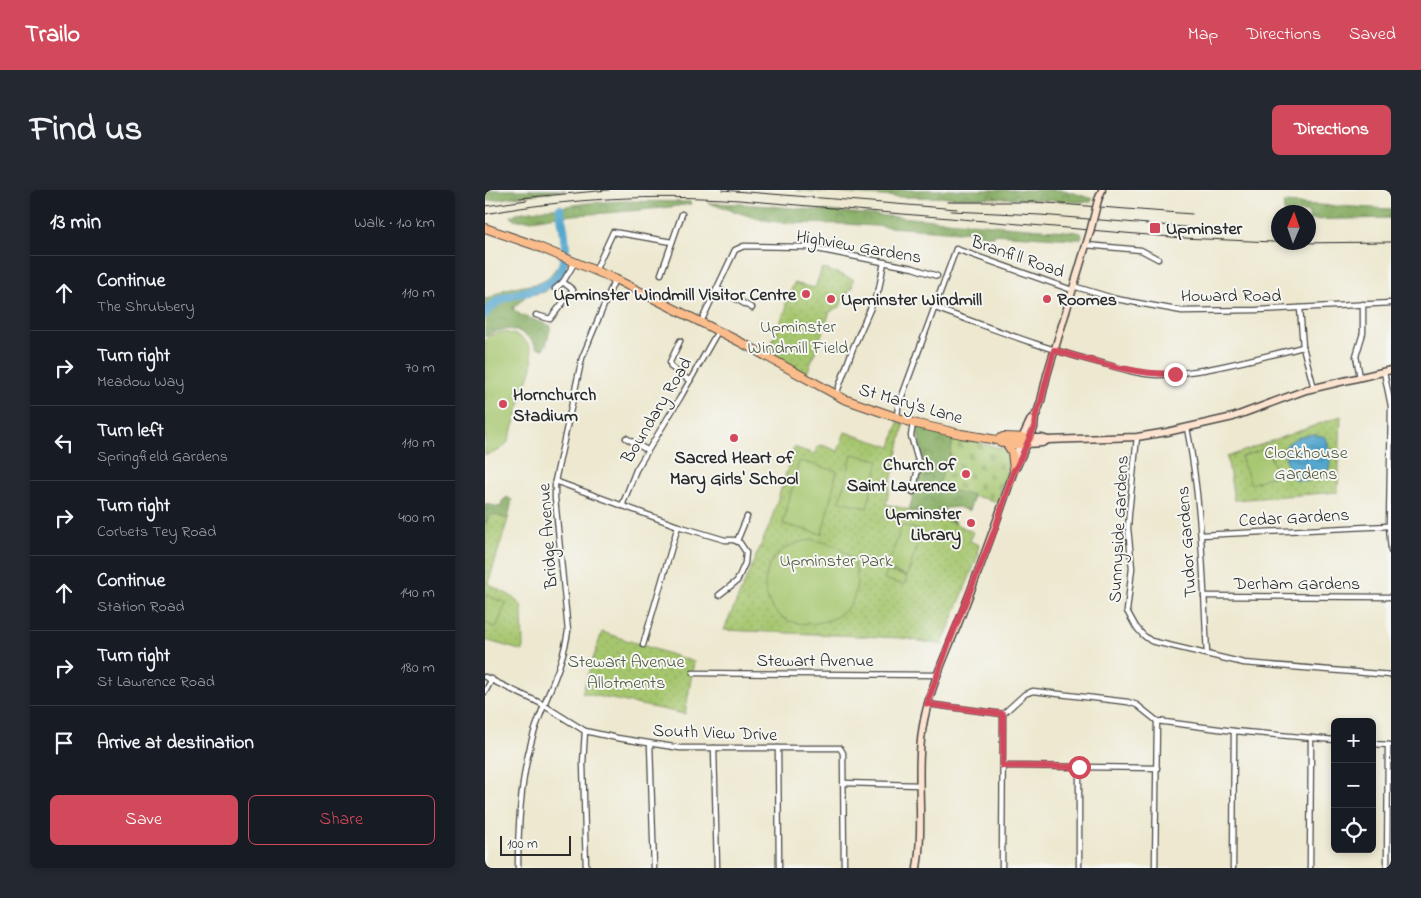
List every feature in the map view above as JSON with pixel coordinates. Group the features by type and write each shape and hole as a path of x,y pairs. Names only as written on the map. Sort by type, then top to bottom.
{"main road":[{"path":"1049,440 1039,432 1036,415 1102,190"},
{"name":"St Mary's Lane","path":"485,228 516,238 615,279 701,322 836,395 913,423 997,440 1003,437 1042,443 1049,440 1137,437 1187,428 1238,415 1292,394 1387,371"},
{"path":"917,868 921,846 919,761 927,704 994,532 1014,469 1013,465 1025,441 1031,419 1036,415"},
{"path":"997,440 1007,444 1011,452 1014,469"},
{"name":"St Mary's Lane","path":"1007,444 1025,441"}],"street":[{"path":"661,274 682,214"},
{"path":"595,271 610,234 613,232 672,242"},
{"path":"1086,245 1141,250 1158,259"},
{"name":"Highview Gardens","path":"701,322 735,250 744,246 807,248 913,268 937,276"},
{"name":"Branfill Road","path":"935,308 956,249 1072,288"},
{"path":"555,288 563,282 568,259"},
{"path":"836,395 853,348 879,289 884,262"},
{"name":"Bridge Avenue","path":"518,868 520,814 531,743 543,704 565,651 568,631 555,481 582,358 615,279"},
{"path":"536,315 549,319 573,290 563,282"},
{"name":"Howard Road","path":"1072,288 1116,299 1182,311 1300,308 1391,303"},
{"path":"718,289 752,308"},
{"path":"1360,377 1357,356 1363,333 1363,304"},
{"path":"897,418 898,407 935,308 1054,350 1138,372 1166,374 1192,372 1254,360 1303,346"},
{"path":"1300,308 1303,346 1314,388"},
{"name":"Boundary Road","path":"622,506 636,470 718,331"},
{"path":"680,341 670,362 671,367 690,381"},
{"path":"1387,371 1391,406 1389,526 1391,551"},
{"path":"913,423 911,436 919,464 913,492"},
{"name":"Tudor Gardens","path":"1187,428 1194,464 1201,535 1207,654"},
{"name":"Sunnyside Gardens","path":"1137,437 1128,528 1132,568 1127,610 1136,627 1147,639 1245,663 1391,675"},
{"path":"626,438 647,450"},
{"path":"555,481 678,526 725,540 737,541 746,552 745,563 737,581 719,595"},
{"path":"737,541 747,517"},
{"path":"643,645 678,526"},
{"name":"Cedar Gardens","path":"1201,535 1389,526"},
{"name":"Derham Gardens","path":"1204,596 1391,598"},
{"name":"Stewart Avenue","path":"693,673 937,675"},
{"name":"South View Drive","path":"485,677 543,704 585,730 649,744 680,748 840,748 843,753 844,783"},
{"path":"485,692 492,679"},
{"path":"1002,868 1003,714 1025,694 1033,691 1128,702 1137,705 1157,721 1234,731 1331,740"},
{"path":"927,704 1003,714"},
{"path":"1155,868 1157,721"},
{"path":"585,730 583,763 586,868"},
{"path":"1233,868 1234,731"},
{"path":"1310,868 1311,738"},
{"path":"649,744 654,868"},
{"path":"1376,744 1390,745 1387,868"},
{"path":"714,748 717,868"},
{"path":"778,748 779,868"},
{"path":"1003,766 1157,768"},
{"path":"1079,767 1079,868"},
{"path":"844,868 844,783 920,785"}],"green space":[{"path":"485,190 565,190 485,201"},
{"path":"796,190 1064,190 1093,199 1091,202 1081,202 1002,198 895,197"},
{"path":"620,201 690,202 691,204 530,220 513,219 511,216 517,213 588,203"},
{"path":"708,203 744,204 1077,232 1081,233 1082,236 1081,239 993,234 992,237 966,231 846,224 786,223 762,220"},
{"path":"1283,203 1391,209 1391,218 1316,220 1316,205 1283,205"},
{"path":"559,264 565,266 568,270 545,292 526,296 513,309 521,315 551,326 546,345 543,349 537,348 527,336 514,330 500,330 485,337 485,298 488,299 505,289 536,284 549,277"},
{"name":"Upminster Windmill Field","path":"822,268 853,279 852,289 849,289 848,294 845,294 840,307 830,312 806,376 768,352 787,306 785,305 794,283 815,288"},
{"name":"Hornchurch Stadium","path":"502,332 516,335 526,342 531,352 532,367 508,442 498,451 485,455 485,340 489,336"},
{"name":"Clockhouse Gardens","path":"1341,416 1338,492 1234,500 1227,457"},
{"name":"Upminster Park","path":"898,422 904,424 886,504 942,518 973,532 970,541 979,545 977,552 979,553 942,645 902,638 724,630 770,524 794,447 814,454 817,447 822,445 838,451 845,432 891,447"},
{"path":"917,426 954,437 949,459 939,487 974,495 969,511 958,507 946,508 941,514 954,520 956,524 942,518 909,510 923,462"},
{"path":"954,437 1005,449 1008,457 1007,467 1003,486 999,488 1001,490 998,502 939,487 945,461 949,459"},
{"path":"1267,448 1277,474 1251,484 1241,457"},
{"path":"852,454 879,460 867,508 840,501"},
{"path":"799,461 837,471 822,534 783,524"},
{"path":"507,497 512,500 508,519 493,514 489,516 485,524 485,504 501,507 502,501"},
{"path":"493,514 508,519 488,584 511,596 522,606 523,651 485,640 485,524 489,516"},
{"path":"902,525 922,531 907,576 887,569"},
{"path":"812,540 834,546 849,557 857,574 857,585 852,601 847,609 839,615 831,620 803,624 785,619 773,609 767,595 765,580 770,565 781,552 797,543"},
{"path":"887,571 907,577 904,585 884,579"},
{"path":"485,595 506,603 496,628 485,623"},
{"name":"Stewart Avenue Allotments","path":"602,632 694,662 685,714 582,693"}],"water":[{"path":"1312,434 1326,437 1330,455 1329,469 1327,473 1307,481 1295,480 1288,470 1284,449 1292,440"}],"waterway":[{"path":"485,314 495,303 507,297 544,286 554,280 561,269 565,252 565,236 560,209"}],"railway":[{"path":"520,198 609,190"},
{"path":"722,190 957,209"},
{"path":"485,214 580,201 675,197 739,200 1183,238 1295,243 1391,242"},
{"path":"485,206 527,200"},
{"path":"947,202 1034,202 1192,214"},
{"path":"951,211 1040,215 1197,228"}],"place":[{"name":"Upminster","path":"1155,228"},
{"name":"Upminster Windmill Visitor Centre","path":"806,294"},
{"name":"Upminster Windmill","path":"831,299"},
{"name":"Roomes","path":"1047,299"},
{"name":"Hornchurch Stadium","path":"503,404"},
{"name":"Sacred Heart of Mary Girls' School","path":"734,438"},
{"name":"Church of Saint Laurence","path":"966,474"},
{"name":"Upminster Library","path":"971,523"}],"route":[{"path":"1079,767 1003,766 1003,714 927,704 948,645 994,532 1014,470 1034,428 1035,417 1054,350 1138,372 1157,375 1175,374"}]}
